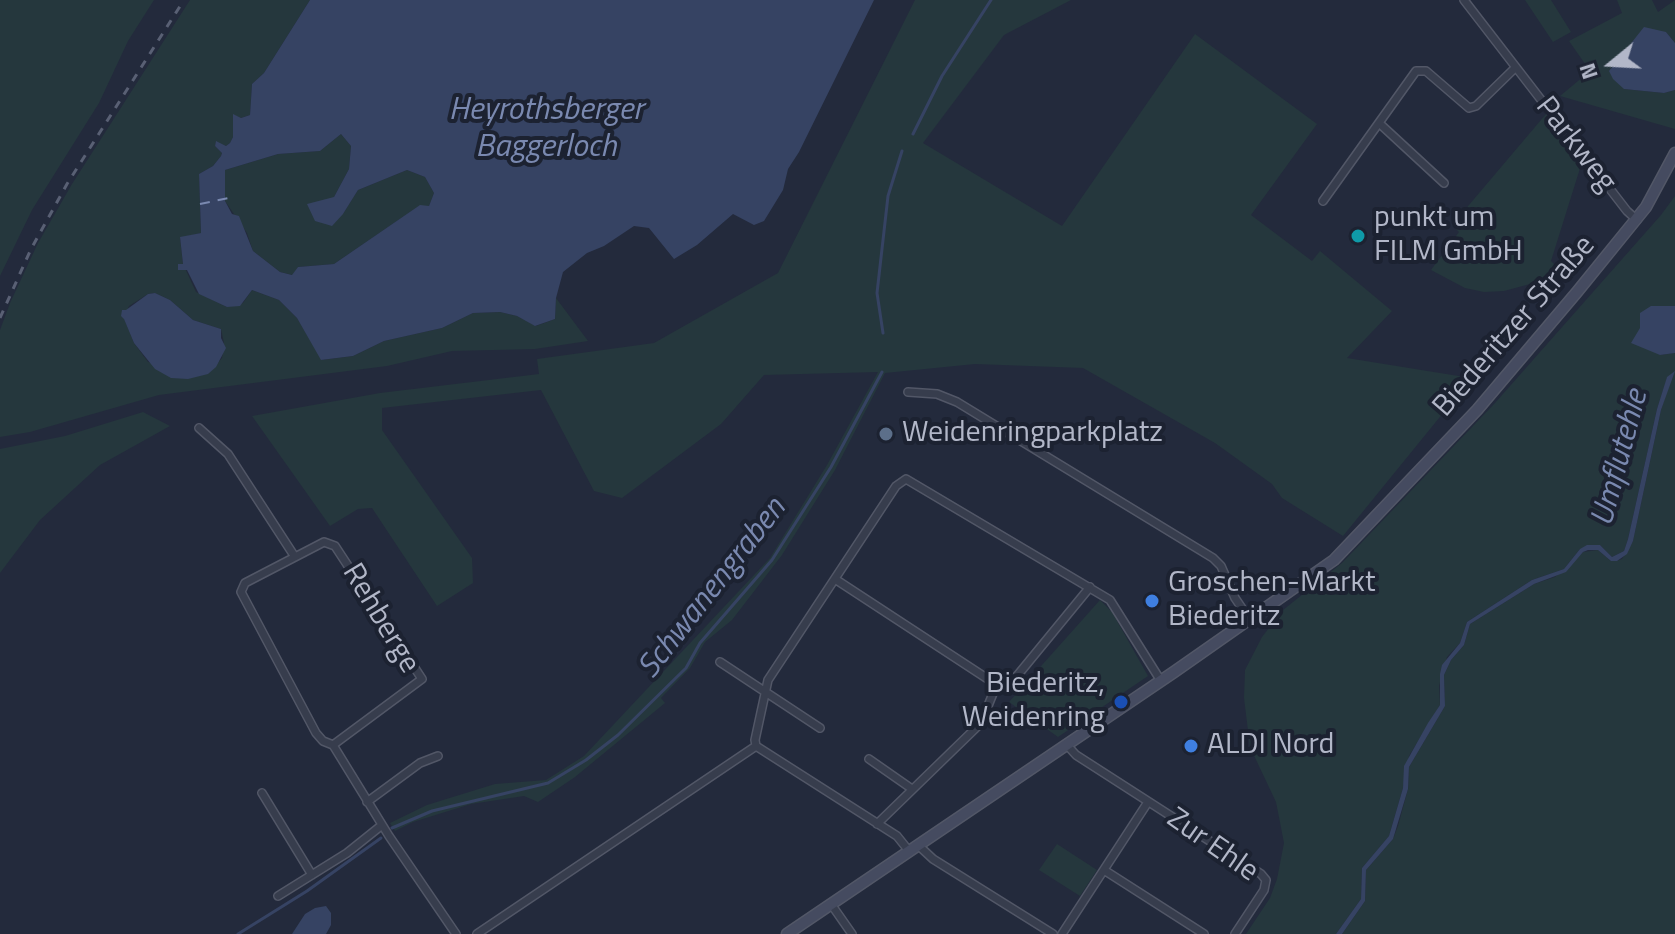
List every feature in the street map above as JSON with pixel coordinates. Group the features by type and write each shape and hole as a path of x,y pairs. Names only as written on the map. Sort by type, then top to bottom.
{"street":[{"name":"Parkweg","path":"1464,0 1637,220"},
{"name":"Parkweg","path":"1323,201 1419,69 1426,71 1469,108 1476,106 1515,68"},
{"path":"1379,123 1444,183"},
{"name":"Biederitzer Straße","path":"787,934 1325,567 1489,397 1637,220 1675,153"},
{"path":"908,392 937,394 957,402 1218,561 1250,620"},
{"name":"Rehberge","path":"199,428 228,454 295,557"},
{"path":"1053,934 756,746 768,680 896,486 906,479 1090,587 1115,606 1161,681"},
{"name":"Rehberge","path":"333,745 422,679 335,546 324,542 245,583 241,592 316,733 323,741 333,745 389,836 456,934"},
{"path":"835,579 996,686 1004,687 1012,682 1090,587"},
{"path":"720,662 820,728"},
{"path":"877,824 981,723 996,686"},
{"name":"Zur Ehle","path":"1066,744 1072,752 1264,877 1264,890 1235,934"},
{"path":"477,934 756,746"},
{"path":"367,802 420,763 438,756"},
{"path":"869,759 912,789"},
{"path":"262,793 312,875"},
{"name":"Zur Ehle","path":"1062,934 1148,802"},
{"path":"278,896 382,825"},
{"path":"1104,870 1204,934"},
{"path":"831,904 852,934"}],"shaded area":[{"path":"0,0 154,0 128,41 99,103 32,210 0,276"},
{"path":"190,0 310,0 264,73 252,84 250,115 241,118 233,115 230,143 226,146 216,142 221,156 213,166 199,174 201,233 180,238 183,264 196,292 227,307 243,303 252,290 279,300 297,318 322,360 353,356 384,341 442,328 473,313 500,312 517,316 536,326 555,319 556,298 588,341 535,349 452,351 387,366 159,395 30,432 0,437 0,330 38,243 72,184","holes":["155,293 170,300 193,320 221,329 224,343 222,358 208,374 148,362 134,343 124,318 129,306 148,294"]},
{"path":"915,0 1071,0 1004,35 923,143 1062,226 1195,34 1317,124 1251,215 1312,261 1320,251 1392,311 1347,358 1477,379 1448,407 1343,536 1282,498 1272,484 1215,443 1083,368 975,364 885,373 835,470 782,555 732,620 705,642 690,668 661,698 665,703 575,777 538,802 524,796 471,804 413,822 395,831 390,823 427,805 495,784 546,780 584,756 770,558 827,465 878,372 764,375 721,424 622,498 594,491 541,390 382,408 382,430 472,558 473,583 437,606 372,508 358,509 330,526 252,416 380,393 539,374 537,359 654,343 778,273"},
{"path":"1525,0 1551,0 1571,32 1553,42"},
{"path":"1617,0 1652,0 1658,12 1675,0 1675,43 1666,32 1624,89 1664,93 1675,90 1675,129 1560,96 1590,71 1569,41 1622,13"},
{"path":"1546,114 1582,162 1551,261 1570,280 1556,277 1504,291 1484,292 1465,288 1431,270 1459,232 1452,225"},
{"path":"341,134 351,146 349,169 334,197 343,214 358,190 407,170 425,177 434,193 429,206 419,206 334,264 298,267 293,275 280,272 253,251 247,233 225,201 225,170 278,154 320,151"},
{"path":"1675,196 1675,306 1651,306 1660,355 1675,353 1675,934 1342,934 1365,901 1366,870 1393,839 1408,789 1409,767 1445,706 1444,675 1451,660 1464,645 1470,624 1564,569 1532,580 1467,622 1460,643 1447,657 1439,686 1440,705 1409,756 1389,836 1362,868 1361,899 1336,934 1246,934 1270,898 1284,843 1276,802 1250,747 1244,698 1245,670 1262,637 1283,610 1342,563 1495,403","holes":["1667,378 1670,380 1633,541 1622,559 1611,561 1598,550 1583,552 1564,569 1580,549 1600,545 1612,557 1624,551"]},
{"path":"143,412 170,426 100,465 40,520 0,573 0,449 65,436"},
{"path":"1100,600 1112,612 1148,676 1058,737 1009,702"},
{"path":"1057,844 1097,870 1080,896 1039,870"}],"water":[{"name":"Heyrothsberger Baggerloch","path":"310,0 874,0 788,169 783,190 764,221 754,225 733,214 697,245 674,259 649,228 634,226 587,253 563,272 556,298 555,319 535,326 517,316 500,312 473,313 442,328 384,341 353,356 321,360 297,318 279,300 252,290 240,306 227,307 199,294 187,270 178,270 178,264 183,264 180,237 201,233 199,174 213,166 221,156 222,153 215,146 216,141 226,146 230,143 233,114 241,118 250,115 252,84 264,73","holes":["341,134 351,146 349,169 334,197 307,204 315,221 332,226 358,190 407,170 425,177 434,193 429,206 420,205 334,264 298,267 292,275 280,272 253,251 239,216 232,214 225,201 225,170 278,154 320,151"]},
{"path":"1644,27 1666,32 1675,43 1675,90 1664,93 1624,89 1609,71"},
{"path":"155,293 170,300 193,320 221,329 226,348 216,367 208,374 188,379 171,378 155,369 134,343 121,316 122,310"},
{"path":"1651,306 1675,306 1675,353 1660,355 1631,343 1640,328 1640,313"},
{"path":"1675,371 1661,410 1633,541 1627,554 1617,561 1611,561 1598,550 1583,552 1566,572 1534,584 1470,624 1464,645 1451,660 1444,675 1445,706 1409,767 1408,789 1393,839 1366,870 1365,901 1342,934 1336,934 1361,899 1362,868 1389,836 1403,788 1404,766 1440,705 1442,665 1460,643 1467,622 1532,580 1564,569 1587,545 1600,545 1612,557 1624,551 1657,409 1667,377"},
{"path":"326,906 331,913 331,925 326,934 292,934 305,914"}],"waterway":[{"name":"Schwanengraben","path":"913,134 942,76 991,0"},
{"name":"Schwanengraben","path":"883,333 877,293 888,196 902,151"},
{"name":"Schwanengraben","path":"392,828 432,811 548,783 586,760 618,735 686,668 700,643 772,560 831,467 882,372"},
{"name":"Schwanengraben","path":"238,934 307,891 381,838"}],"ferry route":[{"path":"200,204 233,197"}],"railway":[{"path":"0,318 31,249 67,184 184,0"}],"place":[{"name":"punkt um FILM GmbH","path":"1358,236"},
{"name":"Weidenringparkplatz","path":"886,434"},
{"name":"Groschen-Markt Biederitz","path":"1152,601"},
{"name":"Biederitz, Weidenring","path":"1121,702"},
{"name":"ALDI Nord","path":"1191,746"}],"water label":[{"name":"Umflutehle","path":"1621,458"}]}
